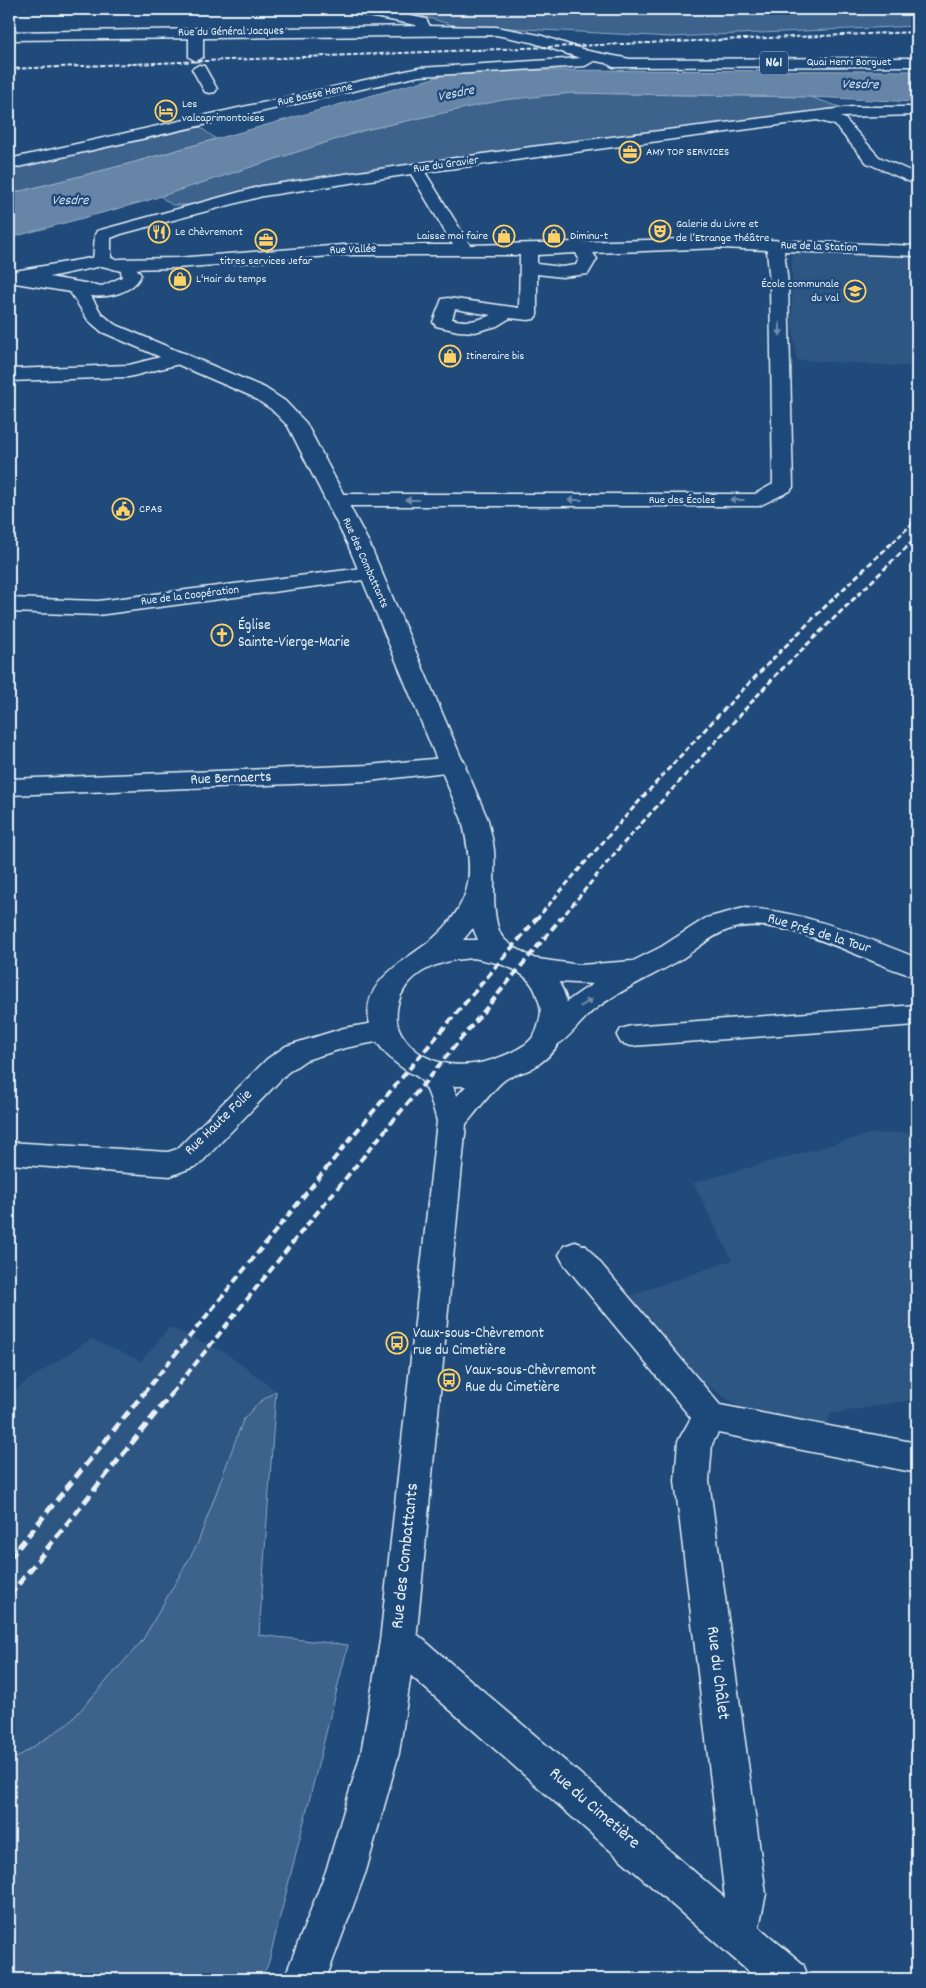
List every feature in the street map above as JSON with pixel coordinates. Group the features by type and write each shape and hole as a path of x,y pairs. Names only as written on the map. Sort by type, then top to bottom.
{"street":[{"path":"353,9 421,22 425,30"},
{"name":"Rue du Général Jacques","path":"9,36 454,30 528,42 569,58 630,63"},
{"path":"196,32 197,63 210,89"},
{"name":"Rue Basse Henne","path":"9,164 419,72 590,59"},
{"name":"Quai Henri Borguet","path":"630,63 917,62"},
{"name":"Rue du Gravier","path":"102,261 103,235 115,230 262,191 531,152 852,111 917,111"},
{"path":"820,116 840,122 872,160 917,180"},
{"path":"416,170 464,249"},
{"name":"Rue Vallée","path":"529,259 582,248 720,243"},
{"name":"Rue de la Station","path":"720,243 917,251"},
{"name":"Rue des Écoles","path":"337,500 759,500 783,487 778,284 775,245"},
{"name":"Rue Vallée","path":"102,261 120,264 177,263 343,250 464,249 529,259 562,272 582,270 588,259 582,248"},
{"path":"505,313 528,315 529,259"},
{"path":"9,277 72,268 102,261"},
{"name":"Rue Vallée","path":"9,277 98,292 124,284 152,270 177,263"},
{"path":"120,264 131,270 124,284"},
{"path":"72,268 64,278 74,288"},
{"name":"Rue des Combattants","path":"124,284 109,302 109,308 116,322 128,335"},
{"name":"Rue des Combattants","path":"74,288 100,322 108,328 235,380 278,405 296,423 337,500 454,765 477,828 481,850 480,888 487,934 495,946 519,962"},
{"path":"9,375 129,371 180,358"},
{"name":"Rue de la Coopération","path":"9,606 98,608 371,574"},
{"name":"Rue Bernaerts","path":"9,787 369,773 454,765"},
{"name":"Rue des Combattants","path":"426,957 451,940 465,921 480,888"},
{"name":"Rue Prés de la Tour","path":"550,1036 576,1008 641,968 684,946 708,928 743,916 765,916 824,933 917,968"},
{"path":"473,949 519,962 545,982 553,996 556,1017 550,1036 537,1051 515,1065 494,1073 460,1076 430,1071 411,1061 394,1046 386,1031 381,1009 389,987 406,970 426,957 448,951 473,949"},
{"name":"Rue Prés de la Tour","path":"519,962 563,975 592,976 641,968"},
{"path":"631,1036 917,1015"},
{"name":"Rue Haute Folie","path":"9,1153 170,1164 188,1157 277,1066 296,1052 344,1038 386,1031"},
{"name":"Rue des Combattants","path":"305,1979 316,1955 346,1871 380,1753 398,1640 452,1121 442,1091 430,1071"},
{"path":"452,1121 494,1073"},
{"path":"575,1255 710,1417 917,1458"},
{"name":"Rue du Châlet","path":"710,1417 695,1441 692,1481 746,1894 737,1933"},
{"name":"Rue du Cimetière","path":"398,1640 788,1979"}],"shaded area":[{"path":"397,9 917,9 917,26 671,37 453,25"},
{"path":"572,93 810,97 852,111 262,191 206,205 172,205 160,196 365,130 503,99"},
{"path":"200,127 216,139 124,165 9,194 9,169"},
{"name":"École communale du Val","path":"792,251 917,256 917,367 797,360 792,326"},
{"path":"917,1132 917,1399 830,1414 828,1427 739,1407 700,1380 629,1296 732,1260 693,1183 870,1134"},
{"path":"170,1327 226,1353 276,1391 257,1404 243,1420 197,1545 142,1641 69,1723 18,1757 9,1760 9,1397 24,1383 91,1339 141,1361"},
{"path":"276,1391 259,1635 348,1645 268,1965 260,1979 9,1979 9,1760 18,1757 69,1723 142,1641 197,1545 243,1420 257,1404"}],"water":[{"name":"Vesdre","path":"462,70 917,71 917,102 810,97 572,93 503,100 365,130 146,201 9,238 9,194 124,165"}],"railway":[{"path":"9,69 917,32"},
{"path":"893,542 917,519"},
{"path":"913,541 917,537"},
{"path":"536,920 621,821 709,725 800,631 894,541"},
{"path":"560,920 620,847 777,674 913,541"},
{"path":"143,1394 355,1133 537,918"},
{"path":"171,1394 306,1226 561,918"},
{"path":"9,1559 144,1393"},
{"path":"9,1596 172,1393"}],"place":[{"name":"Les valcaprimontoises","path":"166,111"},
{"name":"AMY TOP SERVICES","path":"630,152"},
{"name":"Galerie du Livre et de l’Etrange Théâtre","path":"660,231"},
{"name":"Le Chèvremont","path":"159,232"},
{"name":"Laisse moi faire","path":"504,236"},
{"name":"Diminu-t","path":"554,236"},
{"name":"titres services Jefar","path":"266,240"},
{"name":"L'Hair du temps","path":"180,279"},
{"name":"École communale du Val","path":"855,291"},
{"name":"Itineraire bis","path":"450,356"},
{"name":"CPAS","path":"123,509"},
{"name":"Église Sainte-Vierge-Marie","path":"222,635"},
{"name":"Vaux-sous-Chèvremont rue du Cimetière","path":"397,1343"},
{"name":"Vaux-sous-Chèvremont Rue du Cimetière","path":"449,1380"}]}
